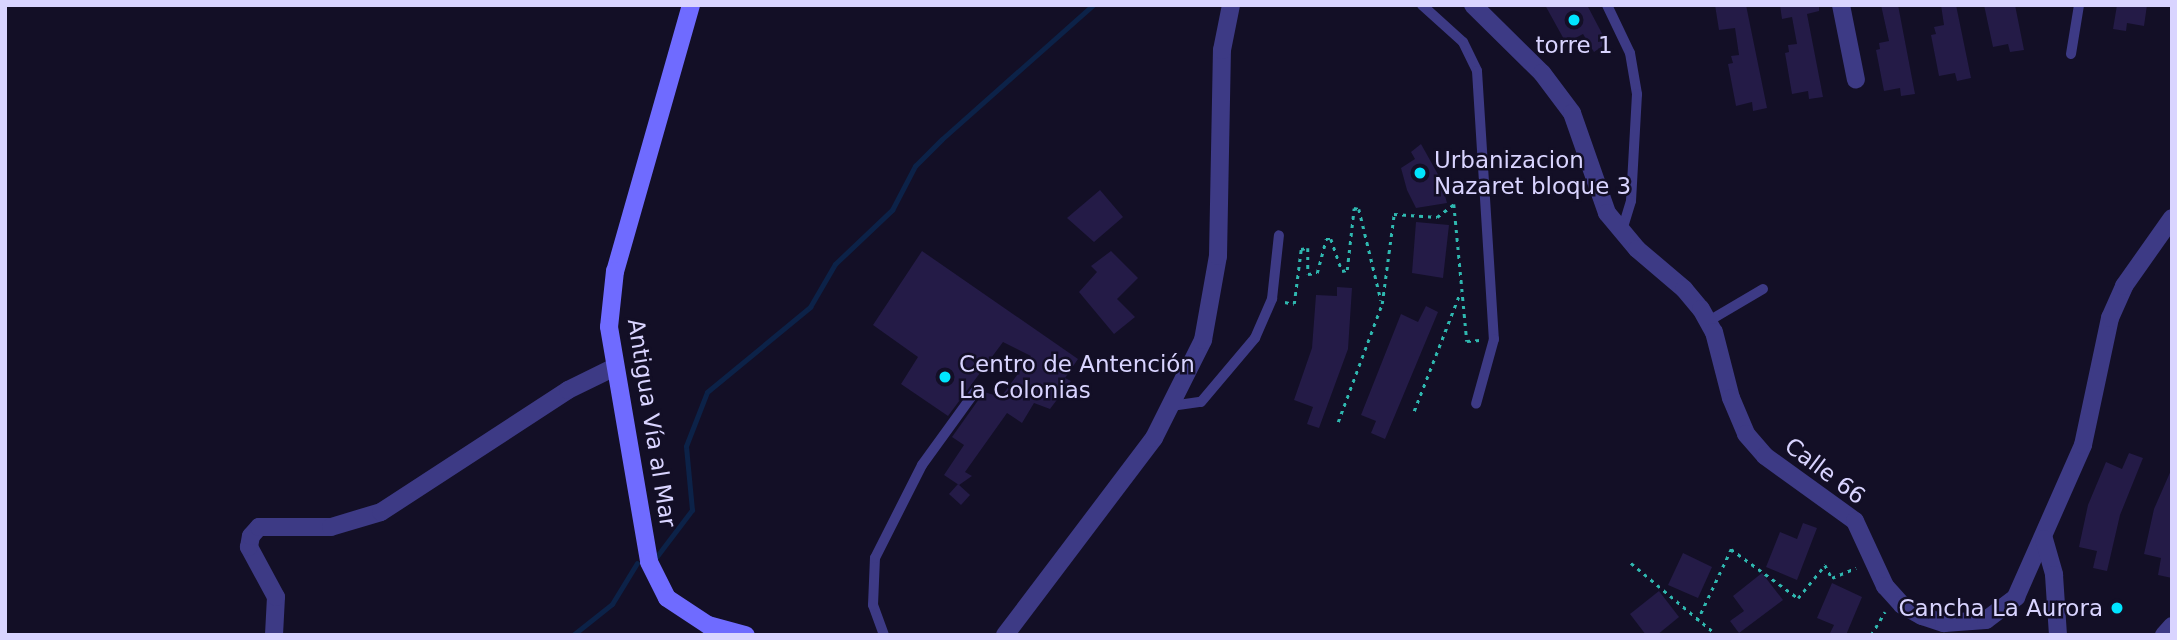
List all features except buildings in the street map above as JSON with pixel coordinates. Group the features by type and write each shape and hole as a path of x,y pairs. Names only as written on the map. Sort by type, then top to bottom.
{"main road":[{"name":"Antigua Vía al Mar","path":"691,5 615,271 609,327 638,512 655,573 667,598 677,605 708,625 746,635"}],"street":[{"path":"1005,635 1154,438 1203,340 1212,307 1218,256 1222,50 1231,5"},
{"name":"Calle 66","path":"1473,5 1560,94 1572,113 1607,213 1652,265 1684,289 1707,322 1746,434 1765,456 1855,521 1893,597"},
{"path":"1841,5 1856,80"},
{"path":"1893,597 1922,616 1944,623 1986,620 2016,597 2044,539 2090,424 2110,318 2124,286 2172,218"},
{"path":"274,635 275,597 250,553 254,531 266,524 331,527 381,512 568,390 615,367"},
{"path":"2044,539 2054,575 2058,635"},
{"path":"2164,635 2172,626"}],"lane":[{"path":"1422,5 1462,42 1477,71 1494,339 1476,404"},
{"path":"1607,5 1630,53 1637,94 1631,201 1622,232"},
{"path":"2071,54 2079,5"},
{"path":"1171,406 1192,406 1210,394 1255,338 1272,299 1279,235"},
{"path":"1707,322 1763,289"},
{"path":"884,635 873,605 875,558 922,464 977,390"}],"path":[{"path":"1338,422 1382,304 1394,214 1437,217 1454,204 1460,292 1467,341 1494,339"},
{"path":"1272,299 1294,304 1301,249 1308,248 1308,274 1317,274 1326,239 1331,239 1342,271 1347,270 1353,208 1359,209 1382,304"},
{"path":"1414,411 1460,292"},
{"path":"1697,621 1731,549 1798,598 1825,565 1832,578 1875,560"},
{"path":"1631,563 1697,621 1717,635"},
{"path":"1871,635 1893,597"}],"waterway":[{"path":"654,560 692,510 686,446 707,392 810,307 835,264 892,210 915,166 1093,5"},
{"path":"573,635 612,604 637,563"}],"place":[{"name":"torre 1","path":"1574,20"},
{"name":"Urbanizacion Nazaret bloque 3","path":"1420,173"},
{"name":"Centro de Antención La Colonias","path":"945,377"},
{"name":"Cancha La Aurora","path":"2117,608"}]}
